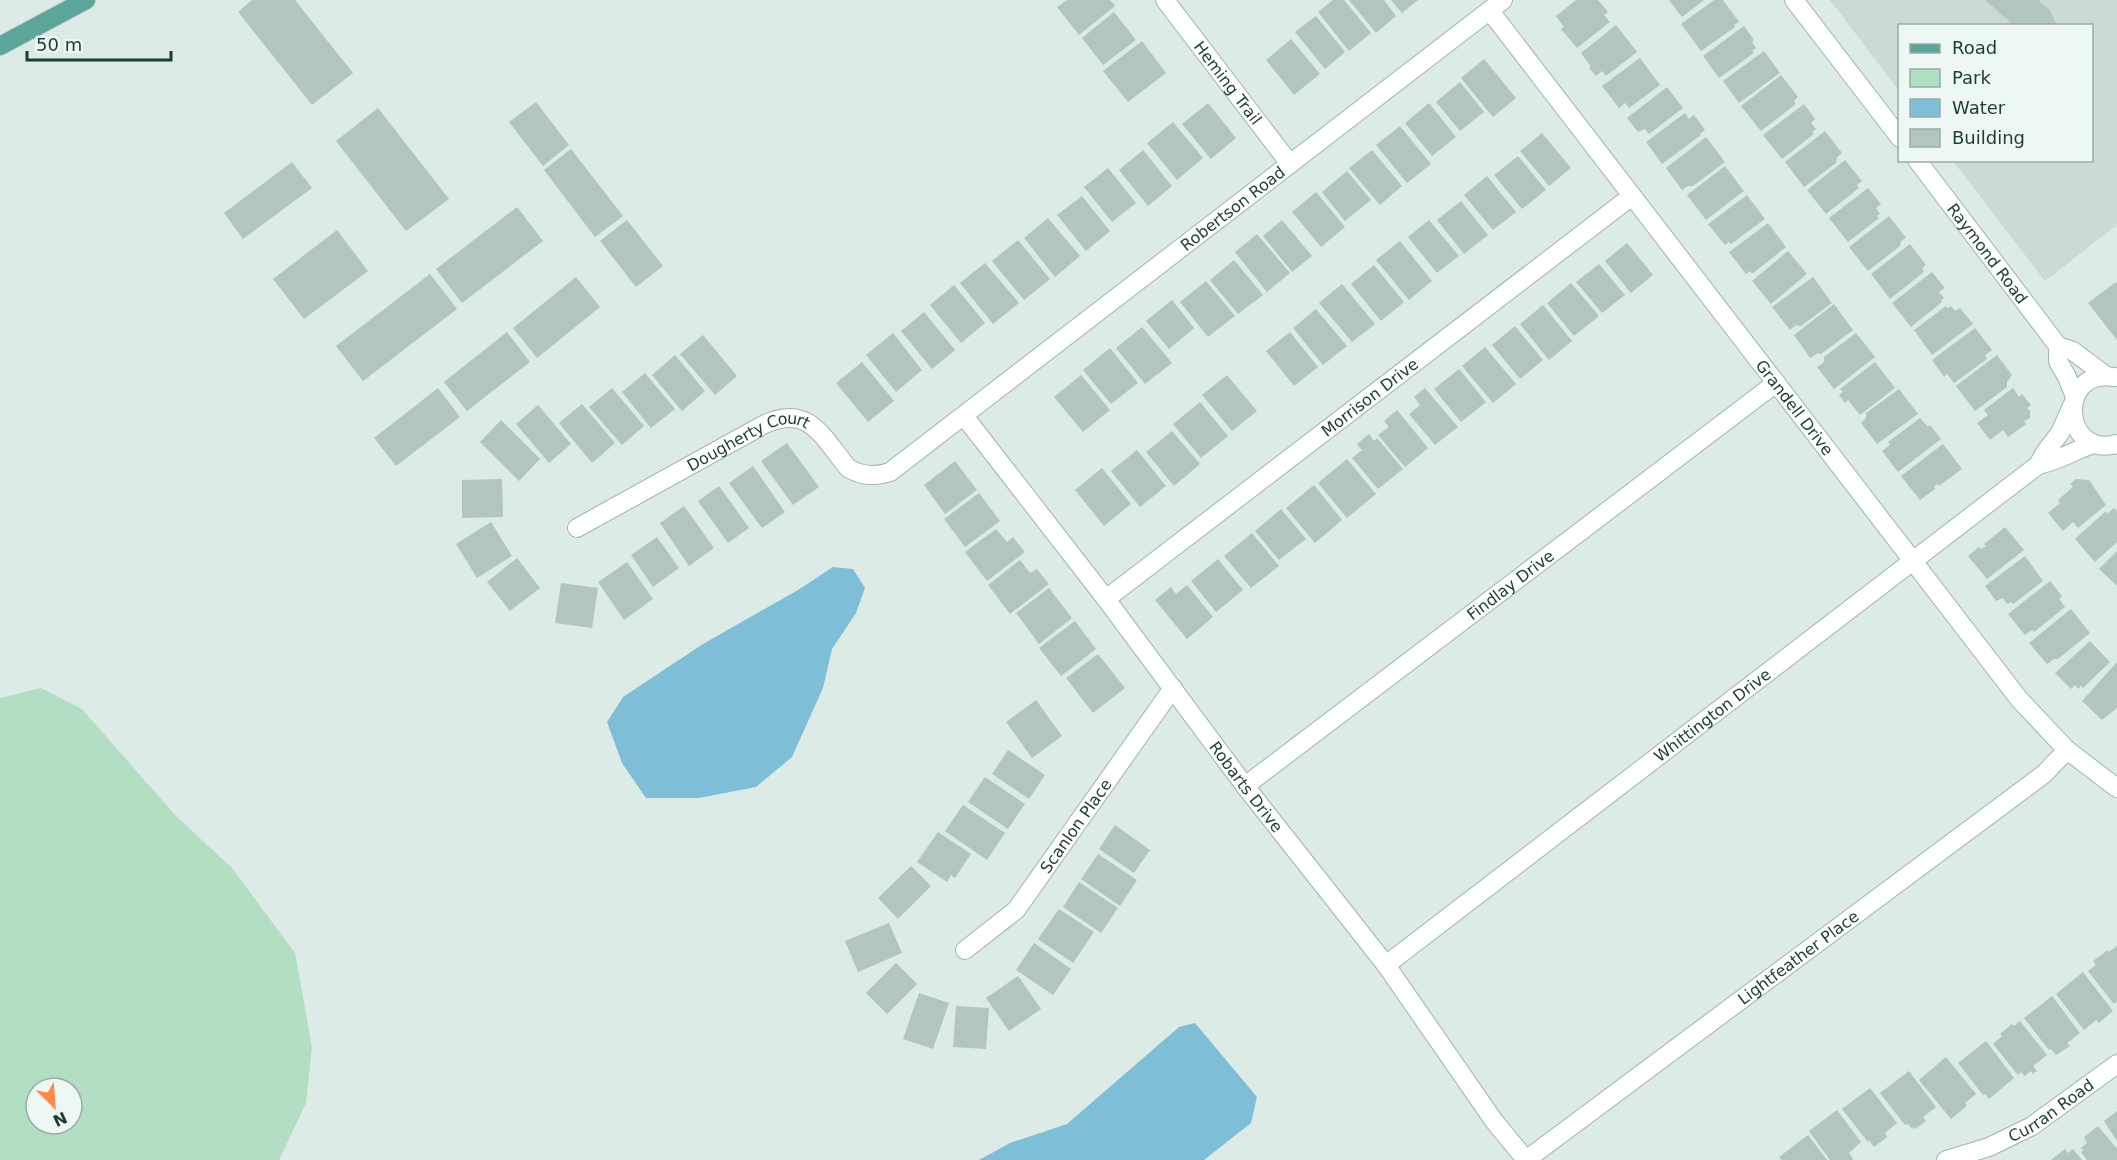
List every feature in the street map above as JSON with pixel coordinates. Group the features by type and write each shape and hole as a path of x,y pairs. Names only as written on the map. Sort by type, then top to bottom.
{"main road":[{"path":"0,46 86,0"}],"street":[{"name":"Heming Trail","path":"1165,0 1290,164"},
{"path":"1794,0 1898,137"},
{"name":"Robertson Road","path":"964,416 1496,5"},
{"name":"Grandell Drive","path":"1496,5 1632,196 2019,699 2067,750 2117,788"},
{"name":"Raymond Road","path":"1919,162 2058,346 2073,351 2113,376"},
{"name":"Morrison Drive","path":"1106,599 1632,196"},
{"name":"Raymond Road","path":"2058,346 2058,361 2067,377 2074,401 2074,424 2079,433 2108,447"},
{"path":"2074,401 2078,391 2088,382 2100,376 2113,376"},
{"name":"Findlay Drive","path":"1245,786 1776,383"},
{"name":"Whittington Drive","path":"1386,965 2038,465 2060,433 2074,401"},
{"name":"Dougherty Court","path":"577,528 775,419 800,418 813,426 848,468 860,474 875,476 890,472 964,416"},
{"name":"Robarts Drive","path":"964,416 1106,599 1245,786 1386,965 1494,1121 1527,1160"},
{"name":"Whittington Drive","path":"2038,465 2056,461 2072,451 2108,447"},
{"name":"Scanlon Place","path":"965,950 1016,910 1173,688"},
{"name":"Lightfeather Place","path":"1527,1160 2034,782 2067,750"},
{"name":"Curran Road","path":"1946,1160 1989,1147 2032,1126 2117,1064"}],"shaded area":[{"path":"1830,0 2117,0 2117,225 2045,281 1954,162 2093,162 2093,24 1898,24 1898,90"}],"green space":[{"path":"41,688 82,709 176,816 232,868 295,953 312,1047 306,1103 279,1160 0,1160 0,698"}],"water":[{"path":"833,567 853,569 865,588 856,613 832,649 823,688 792,757 756,787 699,798 646,798 622,763 607,722 623,697 703,644 798,590"},
{"path":"1195,1023 1257,1097 1251,1123 1204,1160 979,1160 1010,1143 1067,1124 1179,1027"}],"building":[{"path":"252,0 295,0 353,73 312,105 238,12"},
{"path":"1067,0 1110,0 1115,6 1079,35 1057,7"},
{"path":"1333,0 1344,0 1371,33 1349,51 1318,12"},
{"path":"1349,0 1384,0 1396,16 1376,33"},
{"path":"1391,0 1418,0 1402,13"},
{"path":"1576,0 1598,0 1608,12 1604,15 1610,22 1577,48 1561,29 1564,27 1556,16"},
{"path":"1669,0 1704,0 1682,17"},
{"path":"1714,0 1723,0 1739,22 1701,51 1681,24"},
{"path":"1985,0 2040,0 2039,2 2050,10 2056,24 2011,24"},
{"path":"1114,12 1136,40 1103,65 1082,38"},
{"path":"1316,16 1345,52 1325,69 1295,32"},
{"path":"1616,25 1637,52 1606,76 1602,71 1596,76 1581,53"},
{"path":"1744,26 1754,40 1752,42 1756,48 1752,51 1754,53 1719,78 1703,56"},
{"path":"1291,39 1320,74 1294,95 1266,60"},
{"path":"1142,41 1166,73 1128,102 1103,71"},
{"path":"1764,51 1780,73 1739,103 1723,81"},
{"path":"1640,58 1660,85 1629,108 1625,103 1619,108 1602,86"},
{"path":"1484,59 1516,98 1493,117 1461,78"},
{"path":"1781,75 1798,97 1794,101 1796,104 1761,131 1741,106"},
{"path":"1460,82 1484,112 1460,131 1436,102"},
{"path":"1667,87 1683,108 1649,134 1645,129 1638,132 1627,118"},
{"path":"536,102 569,145 543,166 509,122"},
{"path":"1208,103 1236,138 1211,159 1182,124"},
{"path":"1429,103 1456,137 1432,156 1405,123"},
{"path":"1804,104 1815,119 1811,123 1816,129 1812,132 1814,134 1782,159 1763,135"},
{"path":"378,108 449,199 406,231 336,141"},
{"path":"1685,113 1689,119 1694,115 1705,130 1662,164 1646,142"},
{"path":"1173,122 1203,158 1177,180 1147,143"},
{"path":"1400,126 1431,164 1407,183 1376,145"},
{"path":"1825,131 1842,153 1837,157 1836,163 1804,187 1785,162"},
{"path":"1542,133 1571,168 1549,186 1520,151"},
{"path":"1706,137 1725,162 1693,186 1682,190 1666,168"},
{"path":"571,149 623,216 595,237 544,170"},
{"path":"1143,150 1172,186 1148,206 1119,170"},
{"path":"1372,150 1402,186 1380,205 1349,168"},
{"path":"1518,156 1546,190 1522,209 1494,175"},
{"path":"1845,160 1862,181 1857,185 1859,188 1826,214 1807,190"},
{"path":"292,162 312,188 243,239 224,213"},
{"path":"1725,166 1744,191 1706,220 1687,195"},
{"path":"1108,168 1136,203 1112,222 1084,187"},
{"path":"1347,171 1371,200 1345,221 1322,192"},
{"path":"1487,176 1516,212 1493,230 1464,195"},
{"path":"1868,188 1881,204 1876,208 1880,214 1877,216 1879,218 1848,242 1829,218"},
{"path":"1316,192 1345,227 1321,247 1292,212"},
{"path":"1747,195 1765,219 1731,244 1729,242 1725,245 1708,224"},
{"path":"1082,196 1110,231 1086,251 1057,215"},
{"path":"1461,201 1488,235 1464,254 1437,220"},
{"path":"517,207 543,241 462,303 436,269"},
{"path":"1889,216 1906,238 1901,241 1900,246 1868,271 1849,247"},
{"path":"1048,218 1080,256 1055,277 1024,238"},
{"path":"627,220 663,266 636,287 600,241"},
{"path":"1282,220 1312,256 1292,272 1263,236"},
{"path":"1429,220 1459,256 1437,273 1408,237"},
{"path":"1768,223 1786,247 1752,274 1750,271 1746,274 1729,252"},
{"path":"337,230 368,271 304,319 273,279"},
{"path":"1257,234 1290,273 1267,292 1235,252"},
{"path":"1018,240 1050,279 1024,300 992,261"},
{"path":"1400,241 1432,281 1409,300 1376,260"},
{"path":"1627,243 1653,275 1631,293 1605,261"},
{"path":"1910,244 1926,265 1922,268 1924,272 1890,299 1871,274"},
{"path":"1788,251 1807,274 1771,304 1752,281"},
{"path":"1234,260 1263,295 1238,314 1210,280"},
{"path":"985,263 1019,303 993,324 960,283"},
{"path":"1599,264 1625,295 1602,313 1576,282"},
{"path":"1374,265 1404,302 1381,321 1351,284"},
{"path":"1932,272 1945,288 1939,292 1944,298 1911,327 1892,303"},
{"path":"430,274 457,309 363,381 336,346"},
{"path":"576,277 600,307 537,358 513,328"},
{"path":"1813,277 1832,303 1801,326 1796,325 1790,330 1772,307"},
{"path":"1206,281 1235,316 1208,337 1180,302"},
{"path":"1571,283 1599,316 1574,336 1547,303"},
{"path":"2117,283 2117,340 2088,303"},
{"path":"1342,284 1375,324 1352,342 1319,303"},
{"path":"954,285 985,323 961,343 930,305"},
{"path":"1172,300 1194,328 1169,349 1146,321"},
{"path":"1834,304 1853,330 1821,354 1818,353 1810,358 1794,335"},
{"path":"1543,305 1572,341 1549,360 1520,324"},
{"path":"1946,306 1948,308 1951,306 1955,311 1960,308 1973,324 1932,355 1914,330"},
{"path":"1316,309 1347,346 1323,365 1293,328"},
{"path":"924,312 955,350 932,369 901,331"},
{"path":"1515,326 1543,360 1520,379 1492,345"},
{"path":"1142,327 1172,363 1145,384 1116,348"},
{"path":"1975,328 1992,350 1985,355 1987,359 1954,383 1947,374 1944,377 1932,360"},
{"path":"507,332 530,362 467,411 444,382"},
{"path":"1290,332 1318,367 1294,386 1266,351"},
{"path":"893,333 922,370 896,392 866,355"},
{"path":"1856,333 1875,357 1834,389 1817,367 1824,362 1824,357"},
{"path":"703,335 737,376 715,395 680,354"},
{"path":"1485,347 1516,384 1493,403 1462,366"},
{"path":"1110,348 1138,383 1111,404 1083,370"},
{"path":"675,355 705,391 682,411 652,375"},
{"path":"1997,355 2012,375 2007,382 2007,387 1975,411 1956,386"},
{"path":"862,362 894,401 868,422 836,383"},
{"path":"1875,362 1895,388 1860,415 1848,400 1845,403 1839,395 1843,392 1840,389"},
{"path":"1459,369 1486,402 1461,422 1434,389"},
{"path":"645,373 675,409 651,428 622,392"},
{"path":"1081,375 1110,410 1083,432 1054,397"},
{"path":"1227,375 1257,411 1232,431 1202,395"},
{"path":"438,388 460,417 396,466 374,438"},
{"path":"612,388 644,426 622,445 589,407"},
{"path":"1425,388 1458,427 1435,445 1409,414 1420,405 1414,397"},
{"path":"2013,388 2019,397 2022,394 2031,405 2027,408 2030,411 2030,418 2024,421 2026,424 2008,437 2003,430 1990,440 1977,423 1988,415 1984,410"},
{"path":"1899,389 1918,414 1877,444 1861,423 1866,418 1866,413"},
{"path":"1200,402 1228,436 1201,458 1173,424"},
{"path":"582,404 615,443 592,463 559,423"},
{"path":"538,405 571,444 549,463 516,424"},
{"path":"1397,410 1428,448 1405,467 1378,435 1389,427 1384,421"},
{"path":"1920,418 1928,427 1930,425 1941,439 1898,472 1882,451 1890,445 1888,442"},
{"path":"501,420 540,459 519,481 480,442"},
{"path":"1172,431 1200,464 1174,486 1146,452"},
{"path":"1369,434 1374,441 1377,438 1403,469 1378,489 1352,458 1362,450 1357,444"},
{"path":"787,443 819,487 793,505 761,461"},
{"path":"1943,444 1962,469 1939,486 1938,484 1934,486 1935,489 1920,500 1901,476"},
{"path":"1137,450 1166,486 1140,507 1111,471"},
{"path":"1347,459 1376,494 1347,518 1318,483"},
{"path":"955,461 977,490 945,514 924,485"},
{"path":"753,466 785,512 762,528 729,483"},
{"path":"1102,468 1131,504 1104,526 1075,490"},
{"path":"502,479 503,517 462,518 462,480"},
{"path":"2076,479 2089,480 2106,505 2078,528 2073,522 2063,531 2048,513 2060,503 2058,500 2073,487 2070,484"},
{"path":"1314,485 1342,520 1315,543 1286,508"},
{"path":"719,486 749,528 728,543 698,501"},
{"path":"979,493 1000,521 965,547 944,519"},
{"path":"684,506 714,548 689,566 660,523"},
{"path":"2114,508 2117,511 2117,542 2095,562 2075,539 2106,511 2107,514"},
{"path":"1281,509 1306,539 1279,560 1255,531"},
{"path":"491,522 512,556 477,578 456,544"},
{"path":"2005,527 2024,550 1987,579 1968,556 1979,547 1981,549 1986,546 1984,544"},
{"path":"996,529 1007,542 1013,537 1025,552 987,581 965,552"},
{"path":"1252,533 1279,566 1251,588 1224,556"},
{"path":"657,537 679,568 653,587 631,555"},
{"path":"2117,551 2117,586 2099,569"},
{"path":"2025,556 2043,581 2013,604 2011,602 2007,604 2003,598 1996,601 1985,586"},
{"path":"517,558 540,588 510,611 487,582"},
{"path":"1218,559 1243,590 1216,612 1191,581"},
{"path":"1020,560 1030,573 1037,569 1049,584 1010,614 988,585"},
{"path":"627,562 653,599 624,620 598,582"},
{"path":"2050,581 2062,596 2059,599 2065,607 2034,632 2032,630 2025,635 2008,614"},
{"path":"561,583 598,588 592,628 555,623"},
{"path":"1187,585 1213,617 1187,639 1155,600 1171,587 1176,594"},
{"path":"1049,588 1072,618 1039,644 1016,613"},
{"path":"2071,609 2090,633 2058,659 2047,664 2029,643"},
{"path":"1075,621 1096,649 1061,676 1039,648"},
{"path":"2090,641 2110,662 2083,688 2081,686 2078,689 2075,685 2071,689 2055,673"},
{"path":"1098,654 1125,688 1093,713 1066,678"},
{"path":"2117,662 2117,708 2102,720 2082,701"},
{"path":"1036,700 1062,736 1032,758 1006,722"},
{"path":"1008,750 1045,775 1029,799 992,774"},
{"path":"985,777 1025,804 1008,829 968,802"},
{"path":"963,805 1005,833 987,860 945,831"},
{"path":"1115,825 1150,850 1134,873 1099,849"},
{"path":"938,832 971,854 955,878 951,875 947,882 917,862"},
{"path":"1098,854 1137,880 1120,906 1081,879"},
{"path":"911,866 931,886 898,919 878,898"},
{"path":"1079,882 1118,908 1101,933 1063,907"},
{"path":"1059,909 1094,932 1073,963 1038,939"},
{"path":"889,923 902,953 858,972 845,941"},
{"path":"1034,943 1071,969 1053,995 1016,970"},
{"path":"2117,946 2117,1001 2114,1004 2088,971 2096,965 2093,961"},
{"path":"896,963 917,984 887,1014 866,993"},
{"path":"2083,972 2113,1011 2099,1023 2096,1020 2084,1030 2056,994"},
{"path":"1018,976 1041,1009 1009,1031 986,998"},
{"path":"919,993 949,1003 933,1049 903,1039"},
{"path":"2052,996 2080,1033 2067,1043 2070,1046 2056,1055 2051,1049 2049,1050 2024,1018"},
{"path":"956,1006 989,1008 986,1049 953,1047"},
{"path":"2020,1021 2047,1055 2033,1066 2037,1071 2033,1074 2031,1071 2025,1076 2021,1072 2018,1075 1993,1044 2002,1036 2000,1034 2012,1024 2014,1026"},
{"path":"1986,1041 2014,1078 1989,1099 1985,1094 1983,1095 1958,1063"},
{"path":"1946,1057 1976,1094 1965,1103 1967,1106 1951,1119 1919,1080"},
{"path":"1909,1071 1936,1107 1923,1117 1926,1121 1915,1129 1908,1124 1905,1125 1880,1093"},
{"path":"1870,1088 1897,1123 1885,1133 1887,1137 1874,1147 1842,1109"},
{"path":"1837,1110 1861,1142 1849,1153 1852,1160 1830,1160 1809,1131"},
{"path":"2117,1111 2117,1141 2104,1121"},
{"path":"2098,1126 2117,1149 2117,1160 2087,1160 2081,1152 2084,1150 2081,1148 2087,1143 2084,1137"},
{"path":"1808,1135 1827,1160 1782,1160 1779,1157"},
{"path":"2065,1149 2068,1153 2073,1149 2082,1160 2051,1160"}]}
